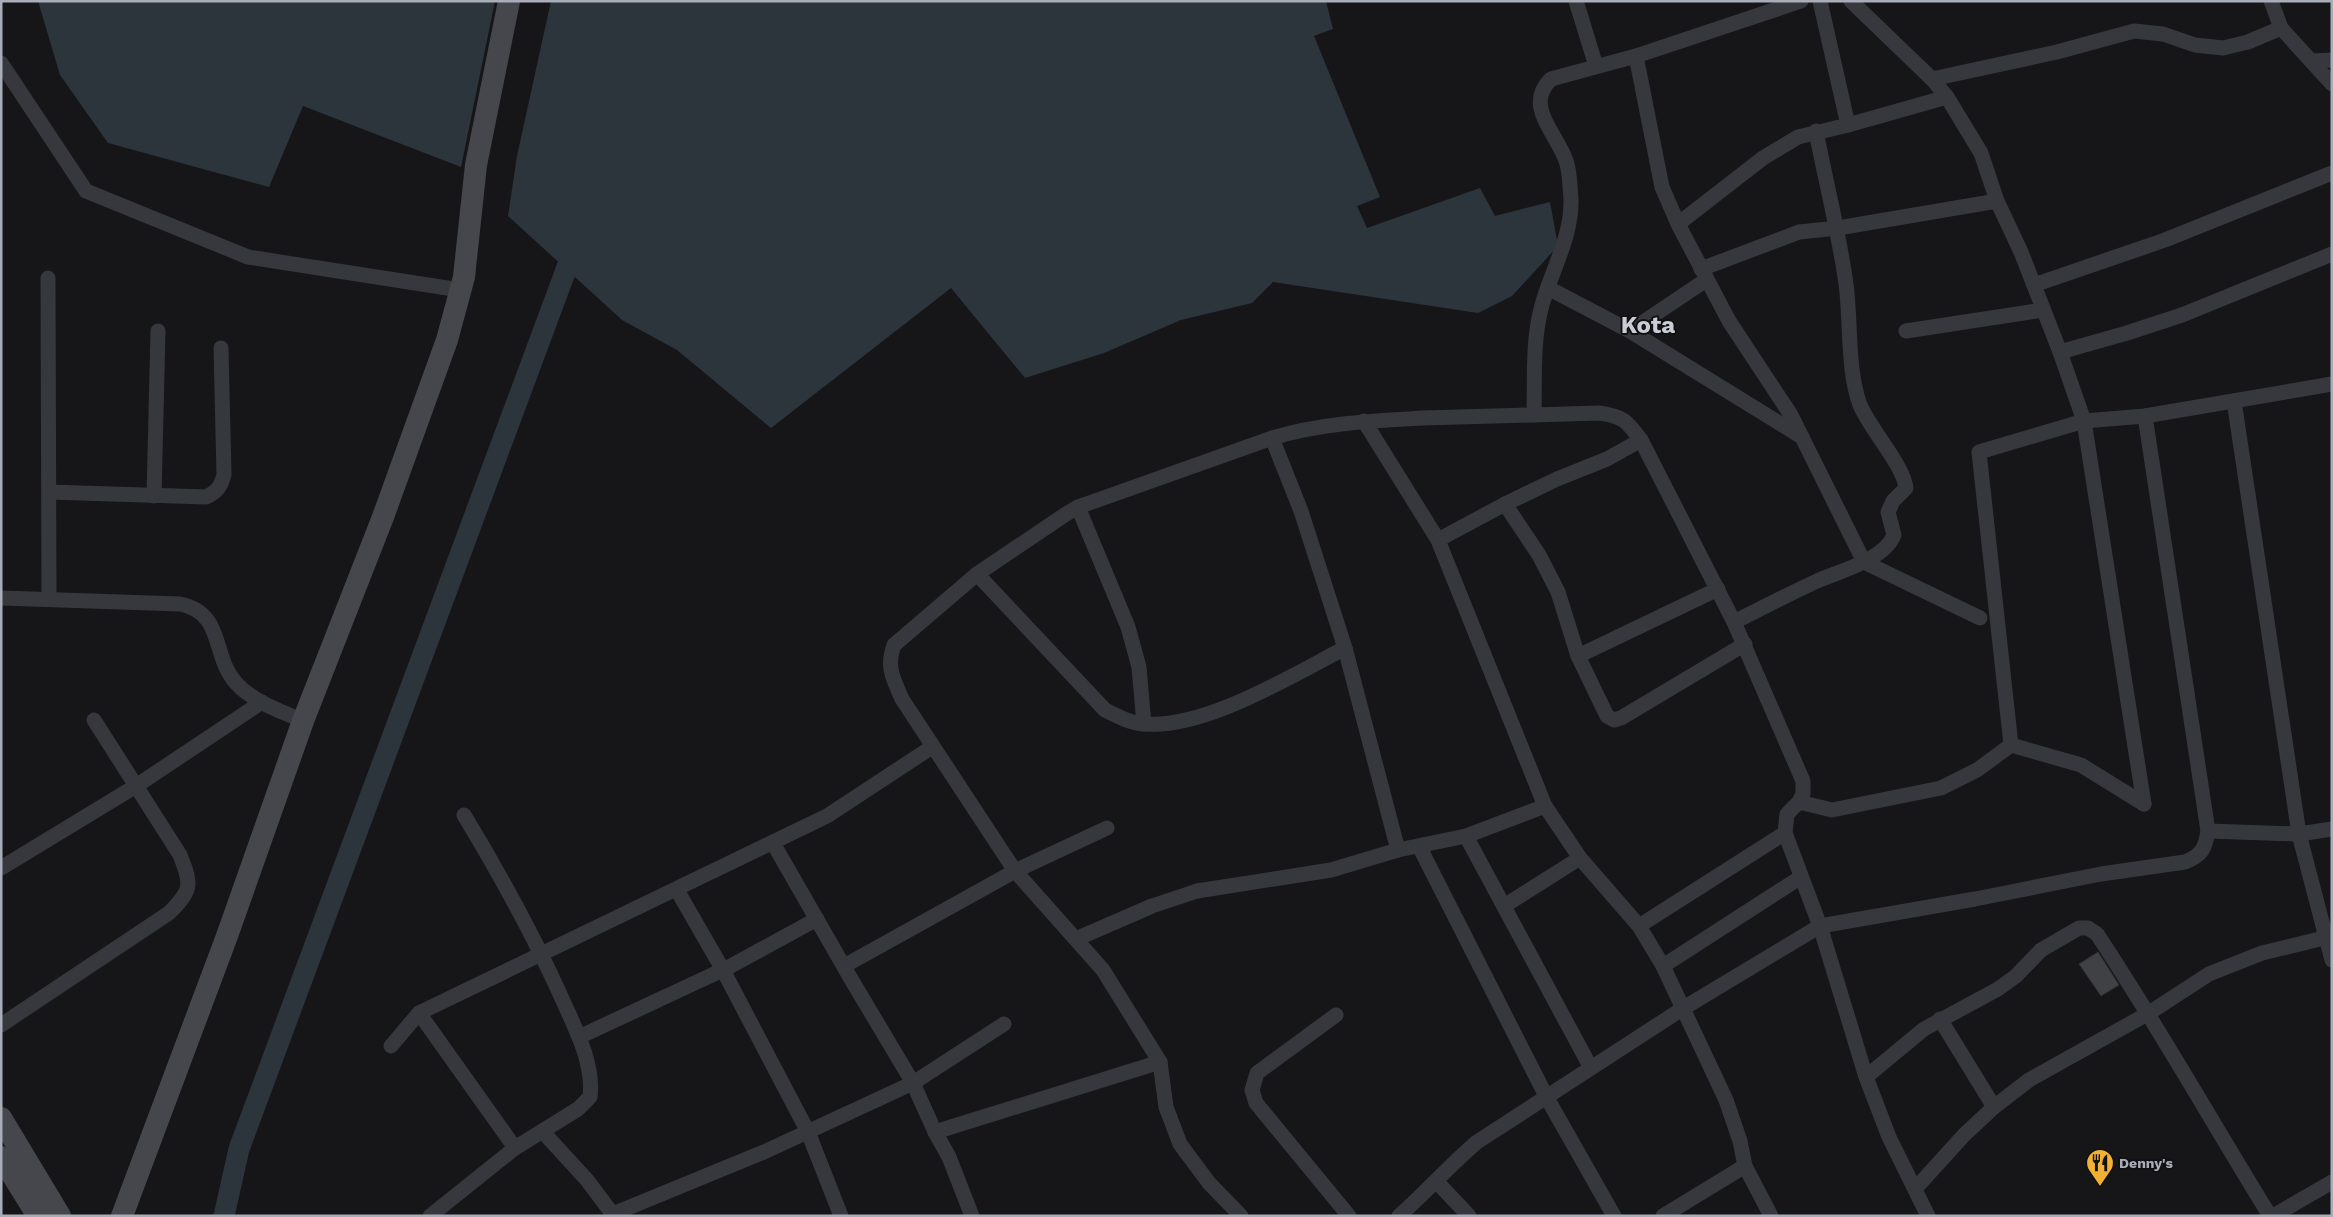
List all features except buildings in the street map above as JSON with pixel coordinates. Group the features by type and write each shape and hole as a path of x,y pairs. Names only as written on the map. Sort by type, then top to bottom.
{"street":[{"path":"122,1216 227,936 303,721 383,517 447,340 464,277 476,165 510,1"},
{"path":"1576,1 1596,66"},
{"path":"1534,415 1535,340 1548,288 1570,227 1571,199 1567,164 1543,117 1539,98 1543,87 1551,79 1636,56 1801,1"},
{"path":"1820,1 1848,125"},
{"path":"1851,1 1932,79 1947,97 1981,153 1997,201 2060,352 2084,421 2144,804 2081,765 2011,745"},
{"path":"2271,1 2281,28 2332,84"},
{"path":"1932,79 2057,52 2134,31 2163,34 2195,45 2223,48 2248,42 2281,28"},
{"path":"1636,56 1662,187 1678,224 1703,275 1729,321 1791,415 1864,562 1980,618"},
{"path":"2311,61 2332,60"},
{"path":"1,64 86,191 248,257 460,290"},
{"path":"1678,224 1762,158 1798,137 1947,97"},
{"path":"1734,622 1817,581 1864,562 1891,542 1894,535 1889,520 1889,506 1906,488 1902,474 1860,404 1852,361 1846,286 1838,228 1828,196 1816,131"},
{"path":"2034,286 2165,240 2332,172"},
{"path":"1630,331 1703,275 1799,232 1838,228 1997,201"},
{"path":"2060,352 2128,333 2182,315 2332,254"},
{"path":"48,278 49,599"},
{"path":"1548,288 1630,331 1802,437"},
{"path":"1906,331 2043,310"},
{"path":"154,496 158,331"},
{"path":"50,492 206,497 215,493 222,484 224,475 221,348"},
{"path":"2011,745 1979,452 2084,421 2145,416 2332,384"},
{"path":"2234,401 2299,834 2328,936 2332,960"},
{"path":"1241,1216 1210,1183 1180,1144 1166,1107 1160,1062 1103,970 1015,871 902,699 891,674 889,658 894,645 978,574 1078,507 1272,438 1301,429 1364,421 1599,413 1616,415 1628,422 1641,440 1745,644 1803,781 1803,794 1799,802 1787,814 1785,833 1820,926 1866,1077 1889,1137 1928,1216"},
{"path":"1399,1216 1436,1182 1451,1164 1477,1142 1682,1009 1820,926 1975,899 2101,874 2185,862 2197,857 2205,846 2208,831 2145,416"},
{"path":"1364,421 1438,540 1545,806 1580,858 1639,926 1663,966 1726,1100 1740,1142 1745,1166 1772,1216"},
{"path":"1272,438 1301,511 1344,648 1398,850"},
{"path":"1438,540 1557,478 1607,459 1641,440"},
{"path":"1505,504 1539,555 1558,592 1578,656 1607,716 1614,720 1628,714 1745,644"},
{"path":"1078,507 1128,627 1139,667 1144,724"},
{"path":"978,574 1104,710 1127,720 1144,724 1176,723 1246,700 1344,648"},
{"path":"1578,656 1718,589"},
{"path":"1,598 193,606 203,613 215,630 223,662 236,683 262,702 303,721"},
{"path":"1,868 136,786 262,702"},
{"path":"1,1025 169,913 185,897 189,878 180,856 94,720"},
{"path":"1799,802 1832,810 1941,788 1977,770 2011,745"},
{"path":"391,1046 419,1013 543,955 827,816 932,747"},
{"path":"1076,939 1152,906 1197,891 1331,870 1398,850 1466,836 1545,806"},
{"path":"434,1214 515,1148 578,1109 590,1097 592,1082 579,1037 543,955 501,876 464,815"},
{"path":"844,966 1015,871 1107,828"},
{"path":"2208,831 2299,834 2332,829"},
{"path":"1639,926 1785,833"},
{"path":"1466,836 1591,1068"},
{"path":"773,843 913,1083 935,1132 949,1157 972,1216"},
{"path":"1419,846 1547,1098 1614,1216"},
{"path":"1504,906 1580,858"},
{"path":"1663,966 1801,877"},
{"path":"677,890 723,970 808,1132 841,1216"},
{"path":"579,1037 723,970 817,919"},
{"path":"1866,1077 1924,1029 1998,989 2016,976 2041,950 2079,928 2088,928 2097,934 2149,1013 2208,1116 2272,1216 2332,1182"},
{"path":"1915,1189 1964,1135 1994,1107 2030,1080 2149,1013 2209,974 2262,953 2328,936"},
{"path":"419,1013 515,1148"},
{"path":"1336,1015 1257,1073 1252,1090 1256,1103 1349,1216"},
{"path":"1940,1019 1994,1107"},
{"path":"543,1132 587,1180 614,1215 764,1152 913,1083 1004,1024"},
{"path":"935,1132 1160,1062"},
{"path":"1,1118 60,1216"},
{"path":"1664,1216 1745,1166"},
{"path":"5,1170 38,1216"},
{"path":"1436,1182 1469,1216"}],"shaded area":[{"path":"38,1 495,1 461,167 303,106 269,187 108,143 60,75"},
{"path":"551,1 1326,1 1333,29 1314,36 1380,197 1357,206 1367,228 1480,188 1495,216 1550,202 1558,246 1512,296 1478,313 1273,282 1252,303 1181,320 1104,353 1025,378 951,288 771,428 677,350 622,320 508,216 517,156"}],"waterway":[{"path":"224,1216 239,1149 576,243"}],"place":[{"name":"Denny's","path":"2100,1187"}],"district":[{"name":"Kota","path":"1648,325"}]}
